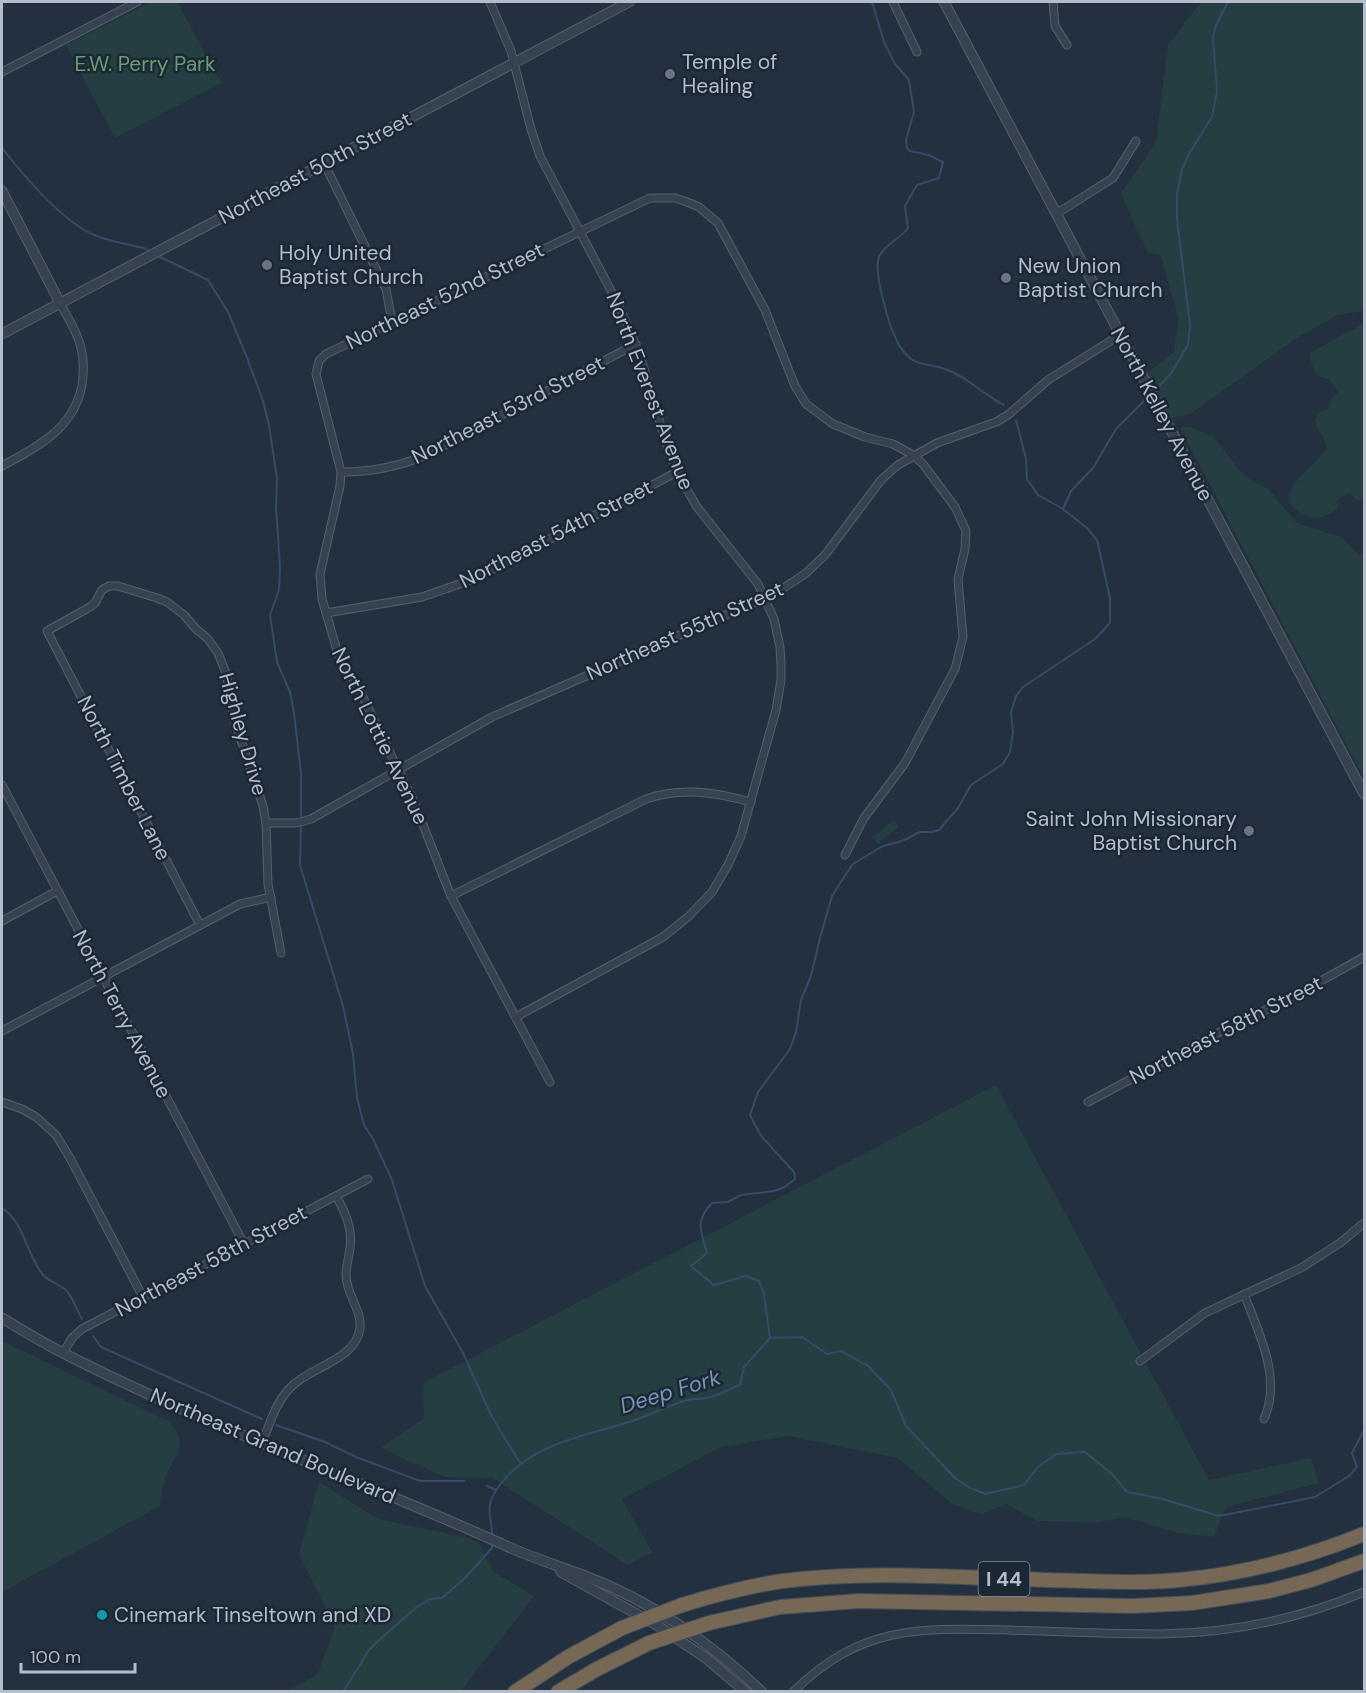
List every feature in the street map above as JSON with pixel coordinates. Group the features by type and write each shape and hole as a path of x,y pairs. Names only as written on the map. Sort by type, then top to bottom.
{"highway":[{"path":"1326,1549 1365,1526"},
{"name":"I 44","path":"516,1692 549,1668 622,1628 681,1605 743,1588 820,1578 907,1576 1129,1582 1178,1580 1259,1568 1326,1549 1365,1534"},
{"name":"I 44","path":"558,1692 597,1669 649,1644 740,1614 859,1601 1113,1606 1192,1604 1269,1591 1311,1580 1365,1561"}],"street":[{"path":"2,72 137,2"},
{"name":"North Everest Avenue","path":"490,2 515,62 529,122 540,156 616,300 636,344 677,472 697,507 753,577 765,598 774,619 782,680 776,710 741,836 728,866 712,892 684,921 663,937 516,1017"},
{"name":"Northeast 50th Street","path":"2,334 629,2"},
{"path":"893,2 917,52"},
{"name":"North Kelley Avenue","path":"944,2 1365,794"},
{"path":"1053,2 1055,26 1067,45"},
{"path":"1056,214 1113,178 1136,141"},
{"path":"324,163 386,289 392,322"},
{"path":"2,191 78,337 84,370 80,397 57,432 38,447 2,466"},
{"name":"Northeast 52nd Street","path":"316,368 326,354 579,231 650,198 675,198 699,207 714,219 725,233 765,310 795,386 806,404 833,424 865,437 893,444 914,455"},
{"name":"Northeast 55th Street","path":"266,823 303,822 470,728 513,707 765,598 793,582 816,565 892,469 914,455 951,437 996,422 1008,415 1048,380 1120,335"},
{"name":"Northeast 53rd Street","path":"341,472 358,472 394,466 424,456 636,344"},
{"name":"North Lottie Avenue","path":"316,368 317,380 341,472 340,486 320,574 322,599 338,654 360,691 423,821 452,896 550,1082"},
{"path":"845,855 864,818 905,762 951,678 962,648 958,579 965,549 966,531 955,507 914,455"},
{"name":"Northeast 54th Street","path":"326,613 404,600 458,585 499,566 677,472"},
{"name":"Highley Drive","path":"105,588 118,586 166,602 184,615 214,646 226,673 234,719 257,783 266,823 268,884 281,953"},
{"name":"North Timber Lane","path":"105,588 90,607 47,631 200,925"},
{"name":"North Terry Avenue","path":"2,785 244,1244"},
{"path":"452,896 660,794 689,791 720,794 751,802"},
{"path":"2,921 57,891"},
{"path":"2,1031 240,904 271,897"},
{"name":"Northeast 58th Street","path":"1088,1102 1235,1024 1283,1002 1365,957"},
{"path":"2,1102 29,1113 43,1122 56,1136 70,1158 142,1297"},
{"name":"Northeast 58th Street","path":"63,1353 76,1333 368,1179"},
{"path":"262,1443 276,1408 290,1387 308,1372 350,1349 359,1332 359,1315 348,1291 346,1278 351,1242 350,1227 336,1196"},
{"path":"1140,1361 1205,1313 1301,1268 1341,1243 1365,1223"},
{"path":"1244,1294 1267,1357 1271,1382 1268,1409 1264,1419"},
{"name":"Northeast Grand Boulevard","path":"2,1318 63,1353 188,1412 475,1531 515,1550 585,1576 621,1593 654,1611 709,1648 762,1692"},
{"name":"Northeast Grand Boulevard","path":"549,1564 581,1585 660,1627 707,1659 746,1692"},
{"path":"794,1692 814,1673 842,1653 874,1639 908,1631 947,1629 1131,1634 1210,1631 1243,1628 1282,1620 1365,1592"}],"green space":[{"name":"E.W. Perry Park","path":"151,2 177,2 221,83 115,138 66,45"},
{"path":"1201,2 1364,2 1364,311 1337,315 1297,338 1190,414 1171,418 1146,374 1174,352 1178,318 1161,255 1147,252 1121,193 1156,143 1168,45"},
{"path":"1364,323 1364,501 1357,500 1350,493 1337,500 1338,507 1332,513 1309,517 1296,510 1288,495 1294,484 1327,449 1315,422 1316,417 1328,408 1330,401 1338,392 1330,380 1316,375 1310,353"},
{"path":"1189,427 1213,436 1244,476 1268,489 1297,523 1341,537 1359,555 1364,552 1364,778 1180,428"},
{"path":"894,820 899,827 878,844 872,837"},
{"path":"996,1085 1209,1480 1311,1458 1319,1483 1226,1507 1214,1537 1178,1533 1126,1517 1092,1523 1037,1521 1007,1504 981,1514 952,1504 898,1458 789,1436 721,1447 622,1499 652,1552 628,1565 493,1478 444,1477 381,1448 424,1418 423,1383"},
{"path":"2,1341 170,1422 176,1430 180,1444 165,1478 160,1506 2,1592"},
{"path":"319,1482 378,1519 469,1538 479,1543 494,1572 534,1596 461,1691 286,1691 317,1675 335,1627 299,1554"}],"waterway":[{"path":"872,2 884,42 895,64 909,80 914,112 906,140 907,148 943,162 939,178 917,185 905,206 908,228 879,257 878,274 890,324 899,346 911,359 918,363 951,371 1004,405"},
{"path":"1154,392 1171,373 1188,345 1190,325 1177,219 1177,194 1182,169 1212,117 1217,92 1213,37 1216,25 1228,2"},
{"path":"2,148 44,197 69,219 94,235 144,248 151,252"},
{"path":"156,255 208,280 228,312 263,401 277,479 276,507 280,566 279,590 270,615 277,662 290,692 294,713 301,774 301,819"},
{"path":"1063,509 1071,491 1093,468 1116,429 1149,396"},
{"path":"770,1338 764,1294 759,1281 746,1276 714,1285 691,1266 707,1253 700,1227 703,1216 712,1203 728,1202 741,1195 774,1191 785,1187 795,1179 794,1172 761,1136 750,1115 758,1092 790,1049 796,1032 801,1000 811,976 832,896 853,864 883,846 902,841 920,832 939,830 958,808 971,785 1003,764 1010,752 1013,732 1011,712 1016,696 1023,687 1095,639 1110,623 1110,598 1097,540 1087,528 1063,509 1038,495 1027,479 1026,459 1016,420"},
{"path":"301,824 300,865 343,1006 353,1054 357,1098 364,1125 392,1180 425,1286 463,1353 492,1417 520,1463"},
{"path":"2,1208 10,1214 21,1230 37,1267 48,1279 66,1290 82,1319"},
{"path":"93,1336 101,1347 262,1419"},
{"name":"Deep Fork","path":"770,1338 802,1337 827,1354 841,1351 868,1366 891,1390 906,1426 955,1478 970,1488 986,1494 1024,1485 1038,1467 1056,1454 1085,1452 1112,1474 1127,1492 1159,1498 1219,1516 1315,1497 1349,1476 1357,1467 1352,1453 1364,1430"},
{"name":"Deep Fork","path":"492,1537 490,1502 497,1489 524,1461 540,1451 576,1437 632,1421 683,1401 714,1396 740,1385 744,1367 770,1338"},
{"path":"276,1425 325,1442 356,1457 420,1481 465,1481"},
{"path":"487,1486 496,1490"},
{"name":"Deep Fork","path":"343,1692 369,1650 417,1607 430,1599 442,1598 465,1578 492,1548 492,1543"}],"place":[{"name":"Temple of Healing","path":"670,74"},
{"name":"Holy United Baptist Church","path":"267,265"},
{"name":"New Union Baptist Church","path":"1006,278"},
{"name":"Saint John Missionary Baptist Church","path":"1249,831"},
{"name":"Cinemark Tinseltown and XD","path":"102,1615"}]}
